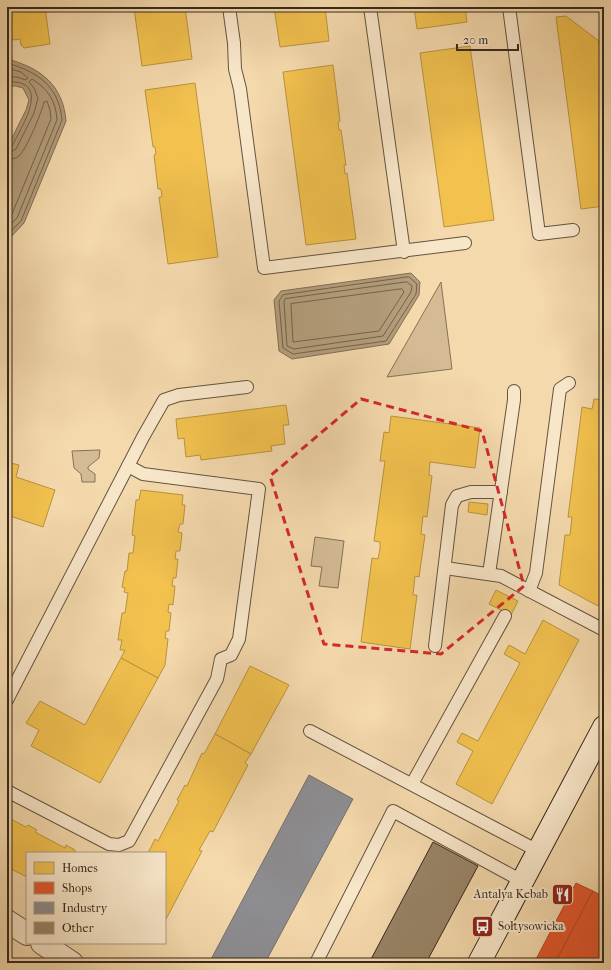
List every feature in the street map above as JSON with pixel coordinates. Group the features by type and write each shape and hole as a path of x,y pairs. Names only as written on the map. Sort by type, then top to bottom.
{"street":[{"path":"478,963 603,730"},
{"path":"7,921 26,933"},
{"path":"44,944 72,963"}],"lane":[{"path":"229,7 235,69 240,89 264,268 404,252 465,243"},
{"path":"370,7 404,252"},
{"path":"509,7 539,234 574,230"},
{"path":"529,591 536,573 560,389 569,383"},
{"path":"7,700 128,466 164,400 179,395 247,387"},
{"path":"489,574 514,400 514,391"},
{"path":"7,791 109,844 119,845 129,841 217,679 221,659 231,655 240,639 259,488 143,474 128,466"},
{"path":"435,646 452,505 458,496 471,492 501,492"},
{"path":"445,568 501,576 604,630"},
{"path":"412,784 505,616"},
{"path":"310,731 538,851"},
{"path":"316,963 393,811 522,880"}],"highlighted area":[{"path":"361,399 482,431 524,586 441,654 324,644 270,476"}],"shaded area":[{"path":"441,282 452,369 387,377"},
{"path":"100,450 99,458 88,467 88,469 95,474 95,482 82,482 81,474 74,468 72,451"},
{"path":"315,537 344,541 338,588 319,586 322,567 311,566"}],"water":[{"path":"7,59 30,67 48,80 60,97 64,108 66,121 24,223 9,239 7,239 7,148 26,110 29,100 23,88 7,86"},
{"path":"411,273 420,282 419,295 389,344 292,359 279,351 274,300 281,291"}],"building: Homes":[{"path":"7,7 45,7 50,44 24,48 21,45 20,39 14,40 7,34"},
{"path":"185,7 192,59 142,66 134,8"},
{"path":"274,7 325,7 329,41 280,47"},
{"path":"414,7 465,7 467,22 417,29"},
{"path":"566,16 604,45 604,206 581,209 556,17"},
{"path":"470,46 494,220 444,227 420,53"},
{"path":"333,65 340,121 338,122 339,130 341,130 346,165 344,165 345,174 347,173 356,239 306,245 283,72"},
{"path":"195,83 218,257 168,264 159,197 162,197 161,189 158,189 154,155 156,154 155,147 153,147 145,90"},
{"path":"594,399 604,400 604,594 598,606 559,585 565,535 570,535 572,517 568,517 582,407 592,409"},
{"path":"286,405 289,425 283,425 285,444 271,446 272,451 201,460 200,455 186,457 184,438 178,439 176,419"},
{"path":"391,416 480,428 475,468 430,462 429,475 432,476 427,517 423,516 421,534 425,535 419,577 415,576 413,595 417,595 410,649 361,642 372,558 378,559 380,549 380,542 374,541 385,461 380,461 384,432 389,433"},
{"path":"7,462 19,465 16,477 55,490 43,527 7,515"},
{"path":"141,490 183,495 182,505 185,505 183,524 180,524 178,532 182,533 180,551 176,551 175,559 178,559 176,578 173,578 172,586 175,586 173,605 169,604 168,612 171,613 169,631 166,631 165,638 168,639 165,665 158,678 121,658 125,650 120,650 122,640 118,640 122,613 125,613 128,593 124,592 125,588 122,587 125,571 127,571 129,553 133,553 135,536 132,535 136,500 139,500"},
{"path":"469,502 488,504 487,515 468,512"},
{"path":"496,590 518,601 511,615 489,604"},
{"path":"543,620 579,640 492,804 456,784 473,751 457,742 462,733 478,741 520,663 504,654 509,645 525,654"},
{"path":"121,658 158,678 100,783 31,746 39,730 26,723 40,701 85,725"},
{"path":"250,666 289,685 251,754 215,734"},
{"path":"215,734 251,754 245,763 248,765 213,832 210,831 199,850 202,851 166,919 166,852 148,852 155,839 158,841 179,801 177,800 185,785 187,786 202,753 204,754"},
{"path":"7,817 26,827 28,825 37,830 35,832 65,848 66,845 75,850 75,852 26,852 26,876 7,867"}],"building: Shops":[{"path":"576,883 593,891 555,963 534,963"},
{"path":"593,891 604,897 604,953 599,963 555,963"}],"building: Industry":[{"path":"309,775 353,799 265,963 209,963"}],"building: Other":[{"path":"433,842 478,866 426,963 369,963"}],"place":[{"name":"Antalya Kebab","path":"563,894"},
{"name":"Sołtysowicka","path":"482,926"}]}
